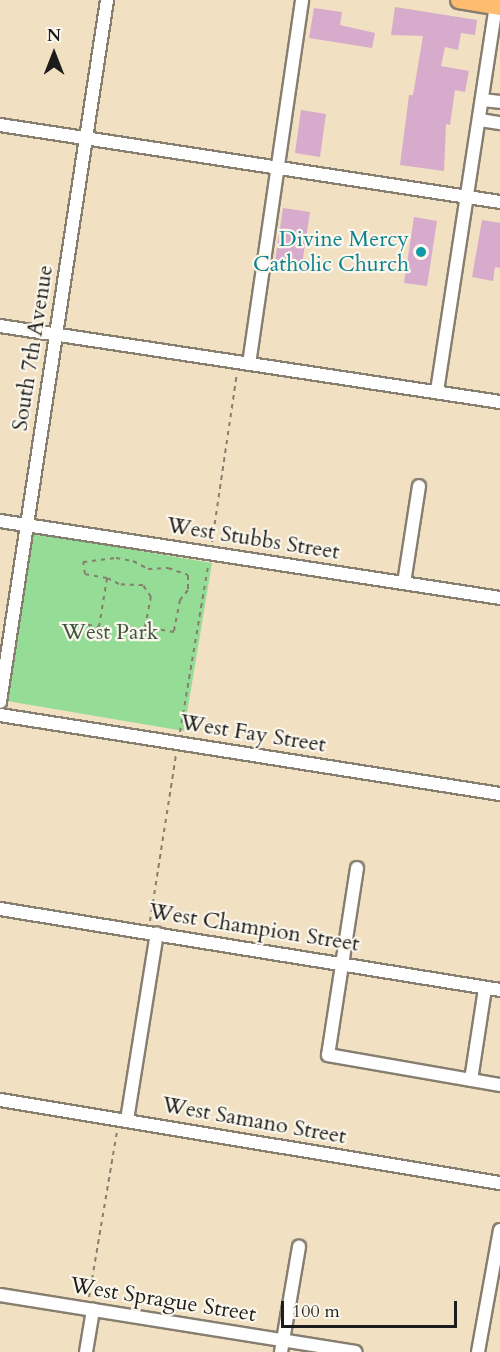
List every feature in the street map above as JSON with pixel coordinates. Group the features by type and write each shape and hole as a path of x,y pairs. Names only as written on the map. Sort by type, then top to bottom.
{"main road":[{"path":"458,0 498,6"}],"street":[{"name":"South 7th Avenue","path":"0,702 107,0"},
{"path":"249,364 302,0"},
{"path":"437,391 482,100 496,36 498,6"},
{"path":"482,100 500,102"},
{"path":"480,120 500,123"},
{"path":"0,125 500,202"},
{"path":"0,326 500,402"},
{"path":"404,583 419,486"},
{"name":"West Stubbs Street","path":"0,521 500,598"},
{"name":"West Fay Street","path":"0,715 500,794"},
{"path":"357,868 328,1055 500,1085"},
{"name":"West Champion Street","path":"0,909 500,990"},
{"path":"127,1120 157,933"},
{"path":"471,1080 485,988"},
{"name":"West Samano Street","path":"0,1100 500,1183"},
{"path":"478,1352 500,1230"},
{"path":"282,1346 298,1247"},
{"name":"West Sprague Street","path":"0,1295 282,1346 355,1352"},
{"path":"86,1352 93,1310"}],"path":[{"path":"212,540 237,374"},
{"path":"116,558 133,561 148,569 166,568 188,575 190,582 180,600 176,629 170,633 145,627 151,597 143,585 119,584 107,578 85,574 83,562 116,558"},
{"path":"166,568 169,558"},
{"path":"181,728 208,565"},
{"path":"79,623 99,627 107,578"},
{"path":"151,917 176,755"},
{"path":"89,1297 117,1131"}],"green space":[{"name":"West Park","path":"34,533 212,563 184,731 7,701 30,541"}],"building":[{"path":"395,7 477,20 475,35 461,33 458,50 445,47 441,66 469,71 465,92 455,90 450,125 446,124 444,171 400,165 409,95 413,95 423,36 391,35"},
{"path":"314,8 342,12 340,25 375,33 372,48 309,38"},
{"path":"301,110 326,114 320,157 295,153"},
{"path":"283,208 310,212 302,265 275,261"},
{"name":"Divine Mercy Catholic Church","path":"414,217 437,221 427,286 404,283"},
{"path":"482,220 500,223 500,268 495,267 493,281 472,277"}],"place":[{"name":"Divine Mercy Catholic Church","path":"421,252"}]}
